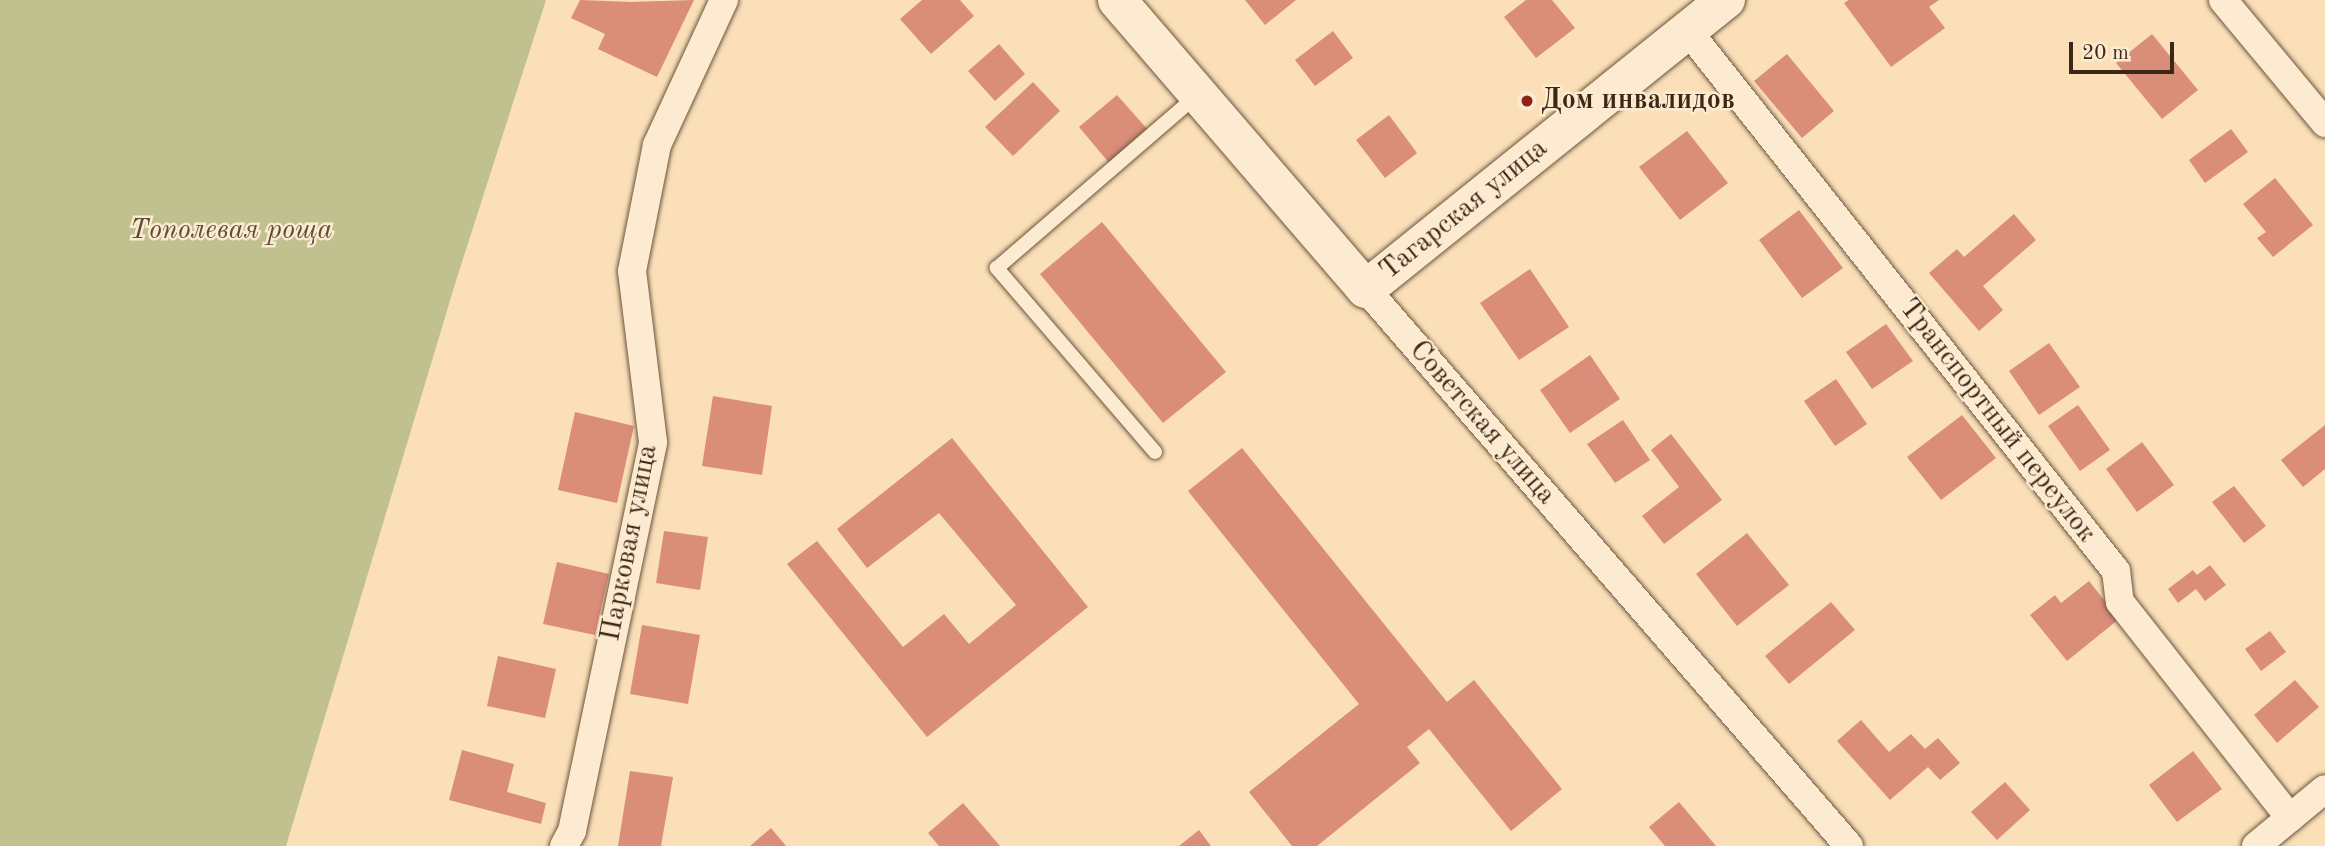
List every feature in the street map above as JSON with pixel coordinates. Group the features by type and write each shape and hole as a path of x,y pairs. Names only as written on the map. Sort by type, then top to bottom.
{"street":[{"name":"Парковая улица","path":"564,846 571,838 653,442 632,271 657,145 724,0"},
{"name":"Советская улица","path":"1117,0 1196,96 1849,846"},
{"name":"Тагарская улица","path":"1366,289 1727,0"},
{"path":"2223,0 2325,123"},
{"name":"Транспортный переулок","path":"1688,31 2116,571 2120,602 2290,818"},
{"path":"2256,846 2325,789"}],"lane":[{"path":"1155,452 997,268 1196,96"}],"green space":[{"name":"Тополевая роща","path":"0,0 546,0 455,284 286,846 0,846"}],"building":[{"path":"580,0 694,0 657,77 598,49 605,34 571,18"},
{"path":"922,0 960,0 974,16 931,54 900,19"},
{"path":"1245,0 1296,0 1265,25"},
{"path":"1526,0 1552,0 1575,28 1536,58 1504,17"},
{"path":"1849,0 1939,0 1929,7 1945,28 1891,67 1844,3"},
{"path":"1333,31 1353,58 1315,86 1295,60"},
{"path":"2152,34 2198,90 2162,119 2116,63"},
{"path":"999,44 1025,74 995,101 968,71"},
{"path":"1787,54 1834,111 1802,138 1754,81"},
{"path":"1033,82 1060,111 1013,156 985,127"},
{"path":"1117,95 1149,131 1110,164 1079,127"},
{"path":"1389,115 1417,153 1385,178 1356,140"},
{"path":"2231,129 2248,152 2205,183 2189,160"},
{"path":"1687,131 1728,183 1680,220 1639,167"},
{"path":"2275,178 2313,225 2273,257 2257,238 2266,232 2243,204"},
{"path":"1799,210 1843,268 1802,298 1759,240"},
{"path":"2014,214 2036,240 1983,286 2003,310 1979,331 1929,273 1957,249 1964,257"},
{"path":"1102,222 1226,372 1163,423 1040,274"},
{"path":"1530,269 1569,327 1519,360 1480,303"},
{"path":"1886,324 1913,361 1872,389 1846,352"},
{"path":"2049,343 2080,387 2039,415 2009,371"},
{"path":"1590,355 1620,399 1570,433 1540,390"},
{"path":"1836,379 1867,424 1835,446 1804,401"},
{"path":"713,396 772,406 762,475 702,466"},
{"path":"2078,405 2110,450 2080,471 2048,426"},
{"path":"575,412 634,426 617,503 558,490"},
{"path":"1962,415 1996,458 1941,500 1907,457"},
{"path":"1623,420 1650,460 1615,483 1587,444"},
{"path":"2325,425 2325,469 2303,487 2281,460"},
{"path":"1671,434 1722,500 1664,544 1642,516 1679,487 1651,450"},
{"path":"952,438 1088,607 927,737 787,564 817,541 903,647 944,614 969,644 1016,605 939,513 867,568 837,529"},
{"path":"2142,442 2174,485 2137,512 2106,469"},
{"path":"1242,448 1447,702 1474,680 1562,789 1511,831 1429,729 1407,747 1420,763 1317,846 1292,846 1249,792 1359,704 1188,491"},
{"path":"2234,486 2266,526 2244,543 2212,502"},
{"path":"664,531 708,537 700,590 656,583"},
{"path":"1747,533 1789,585 1737,626 1696,574"},
{"path":"557,562 609,574 595,635 543,624"},
{"path":"2210,565 2226,585 2205,601 2196,589 2178,603 2168,589 2193,570 2197,575"},
{"path":"2089,581 2119,619 2067,661 2030,615 2055,595 2061,603"},
{"path":"1831,602 1855,630 1789,684 1765,656"},
{"path":"642,625 700,635 688,704 630,694"},
{"path":"2270,631 2286,652 2261,671 2245,649"},
{"path":"498,656 556,669 545,718 487,706"},
{"path":"2295,680 2319,707 2277,743 2254,715"},
{"path":"1861,720 1889,752 1911,734 1925,749 1938,738 1960,763 1940,780 1928,767 1890,800 1837,741"},
{"path":"462,750 514,764 507,792 546,803 541,824 449,800"},
{"path":"2193,751 2222,789 2177,822 2149,785"},
{"path":"630,771 673,777 661,846 618,846"},
{"path":"2005,782 2030,810 1997,840 1971,812"},
{"path":"1679,802 1716,846 1665,846 1649,827"},
{"path":"963,803 1000,846 939,846 928,833"},
{"path":"771,828 786,846 750,846"},
{"path":"1199,830 1211,846 1179,846"}],"place":[{"name":"Дом инвалидов","path":"1527,101"}]}
